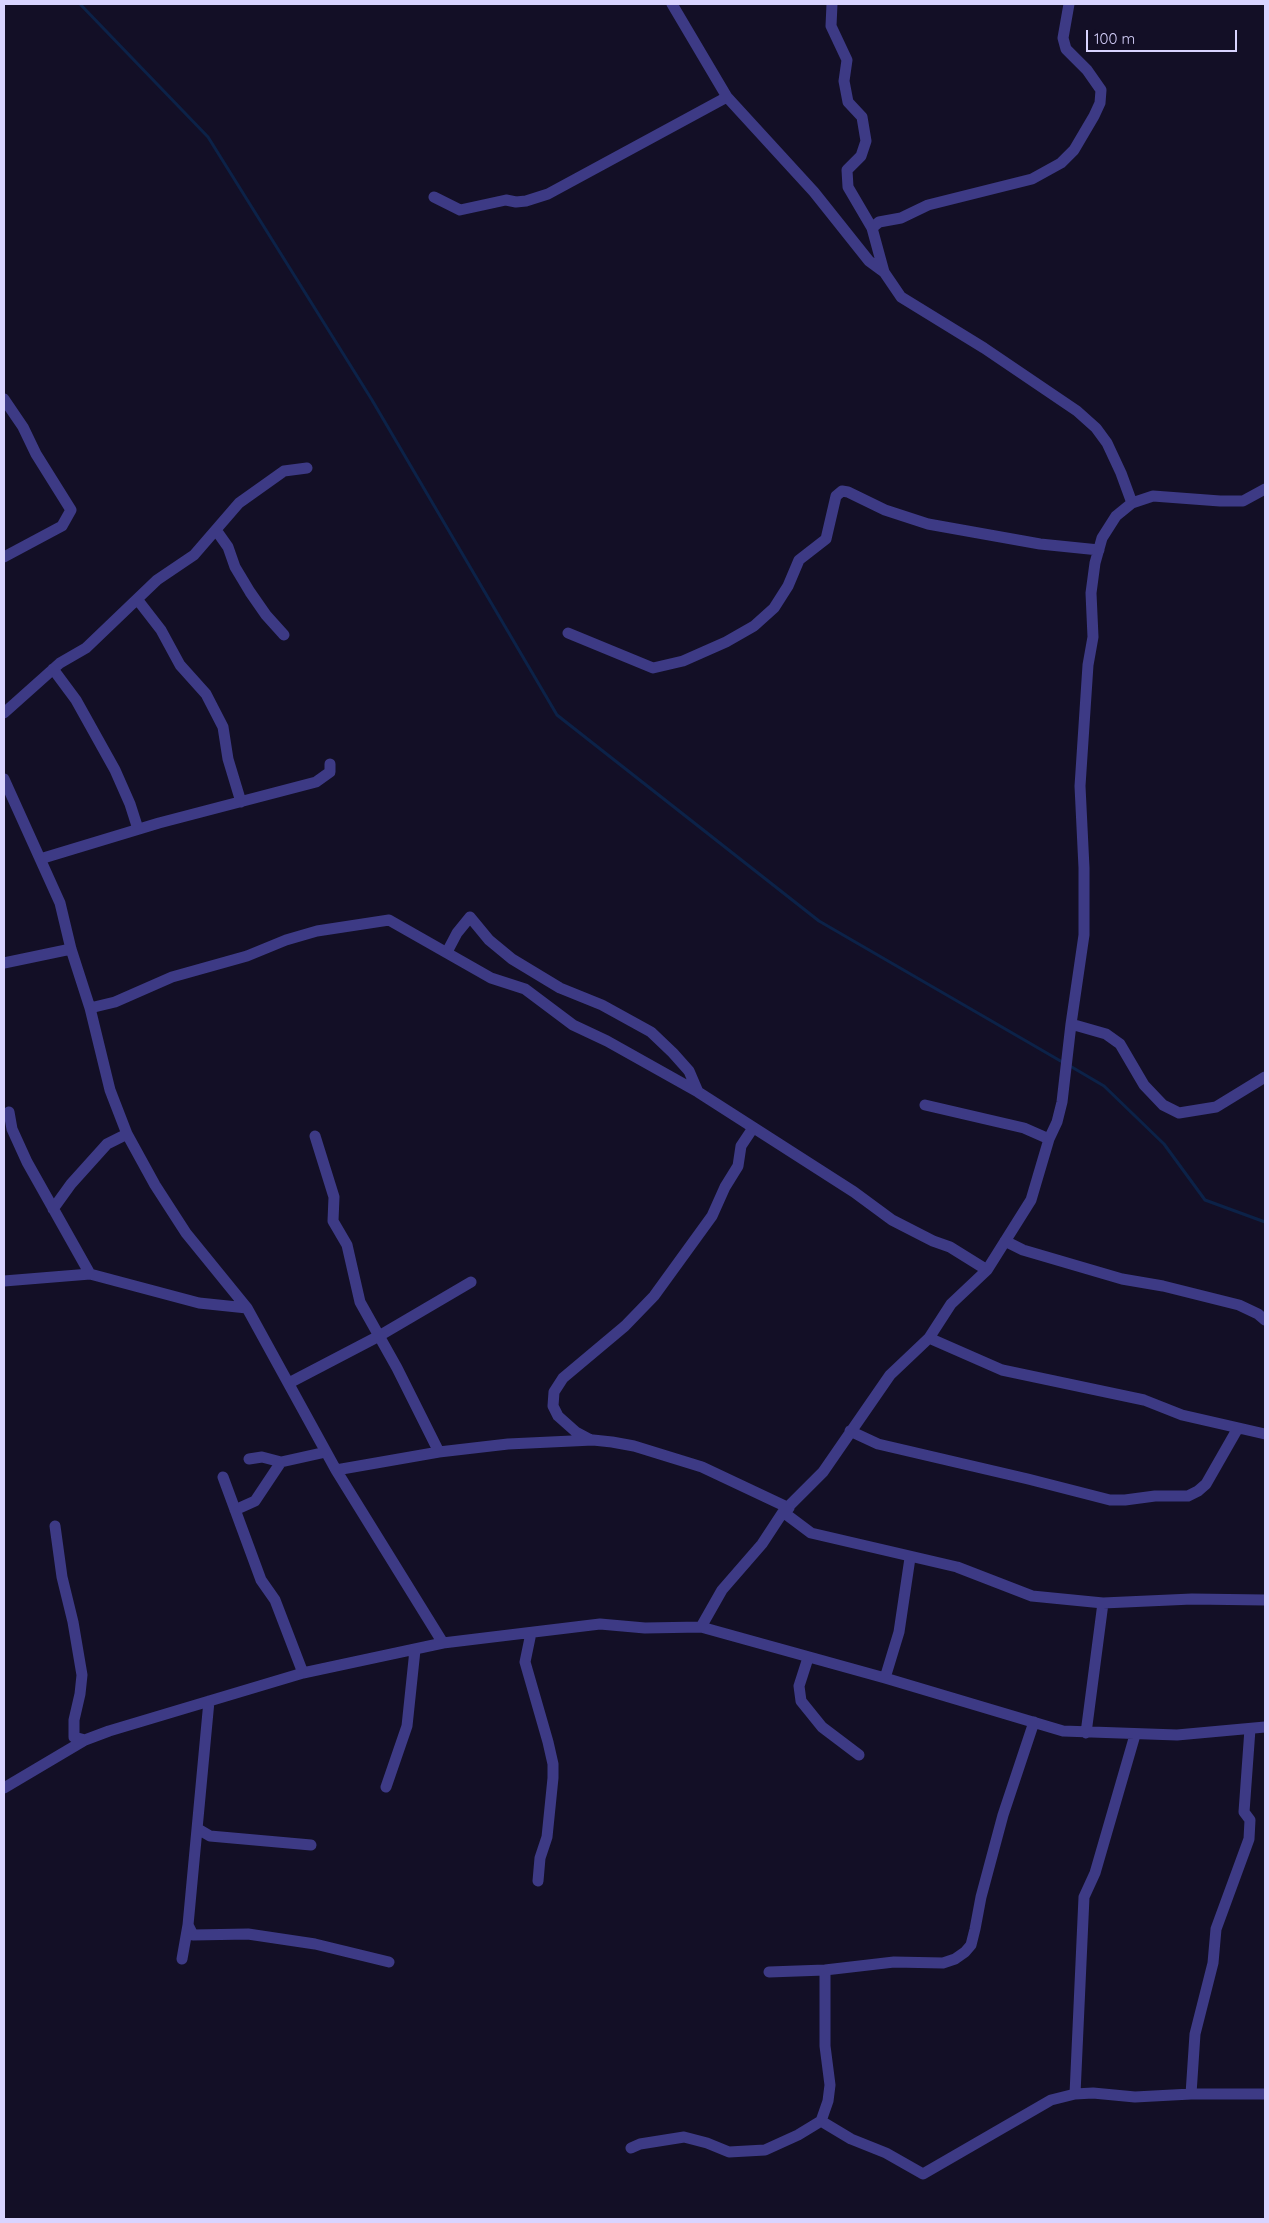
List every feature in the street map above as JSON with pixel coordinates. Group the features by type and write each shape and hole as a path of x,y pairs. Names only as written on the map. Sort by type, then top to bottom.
{"street":[{"path":"672,4 727,97 814,192 869,261 884,272"},
{"path":"832,4 831,26 847,60 844,81 848,102 862,118 866,141 861,156 846,170 848,187 872,228 884,272 901,297 984,348 1077,412 1096,428 1111,451 1132,503"},
{"path":"872,228 879,222 901,218 928,205 1032,179 1061,163 1074,150 1100,103 1101,90 1087,70 1072,58 1066,49 1063,38 1069,4"},
{"path":"434,197 460,210 506,200 526,201 548,194 727,97"},
{"path":"4,399 23,427 36,454 71,510 62,526 4,557"},
{"path":"4,712 53,669 86,648 157,580 194,555 239,503 284,471 307,468"},
{"path":"701,1627 722,1590 762,1544 786,1510 823,1472 890,1375 929,1338 951,1304 987,1270 1031,1200 1062,1102 1084,936 1084,877 1080,786 1088,665 1093,637 1091,593 1095,563 1102,538 1116,516 1132,503 1153,496 1220,502 1243,501 1265,489"},
{"path":"568,633 610,652 653,668 683,661 726,642 754,626 774,608 788,586 799,560 826,539 836,496 842,491 848,492 885,510 928,524 1040,544 1099,550"},
{"path":"216,530 228,547 234,567 250,592 266,615 284,635"},
{"path":"137,598 161,630 180,665 206,694 222,728 228,759 241,802"},
{"path":"53,669 76,700 115,770 130,804 138,829"},
{"path":"40,859 138,829 316,782 330,772 330,764"},
{"path":"4,779 60,903 71,949 90,1008 110,1090 127,1134 155,1185 186,1233 247,1308 336,1470 443,1643"},
{"path":"447,952 457,933 470,917 489,940 526,968 560,988 629,1019 651,1032 689,1071 698,1092"},
{"path":"90,1008 115,1002 172,977 247,956 286,940 328,928 389,920 491,978 525,989 573,1025 608,1041 698,1092 854,1192 892,1220 933,1241 950,1247 987,1270"},
{"path":"4,963 71,949"},
{"path":"1071,1024 1106,1034 1120,1044 1144,1085 1163,1105 1179,1113 1216,1107 1265,1077"},
{"path":"925,1105 1024,1128 1049,1139"},
{"path":"9,1112 12,1129 27,1162 90,1274"},
{"path":"593,1440 576,1432 558,1416 553,1406 554,1392 563,1378 625,1326 654,1296 712,1216 725,1187 738,1166 741,1146 753,1128"},
{"path":"53,1209 71,1184 107,1144 127,1134"},
{"path":"315,1136 334,1197 333,1221 348,1245 360,1302 439,1452"},
{"path":"1005,1241 1023,1250 1122,1279 1221,1299 1251,1311 1265,1320"},
{"path":"4,1281 90,1274 199,1303 247,1308"},
{"path":"289,1383 379,1336 471,1282"},
{"path":"929,1338 1002,1370 1144,1400 1182,1415 1265,1434"},
{"path":"850,1431 878,1444 1110,1500 1125,1500 1155,1496 1188,1496 1198,1491 1212,1474 1238,1428"},
{"path":"336,1470 439,1452 508,1444 593,1440 634,1446 702,1467 786,1510 811,1532 910,1558 957,1567 1032,1596 1103,1603 1192,1599 1265,1600"},
{"path":"249,1459 262,1457 281,1462 326,1452"},
{"path":"234,1510 255,1500 281,1462"},
{"path":"222,1477 261,1580 274,1600 303,1672"},
{"path":"55,1526 62,1577 73,1622 82,1674 74,1720 74,1736 85,1740"},
{"path":"885,1678 899,1632 910,1558"},
{"path":"1086,1733 1103,1603"},
{"path":"4,1788 85,1740 303,1672 443,1643 600,1624 645,1628 701,1627 1063,1730 1086,1733 1177,1735 1265,1727"},
{"path":"531,1633 526,1662 553,1764 547,1837 540,1858 538,1881"},
{"path":"386,1787 406,1726 415,1650"},
{"path":"808,1658 799,1686 801,1701 822,1727 859,1755"},
{"path":"182,1960 188,1925 198,1829 209,1700"},
{"path":"769,1972 826,1970 894,1962 943,1963 955,1959 965,1952 973,1937 1003,1815 1034,1722"},
{"path":"1191,2094 1195,2034 1213,1963 1216,1929 1249,1840 1250,1820 1244,1812 1250,1729"},
{"path":"1075,2094 1084,1897 1095,1873 1135,1735"},
{"path":"198,1829 210,1836 311,1845"},
{"path":"188,1925 193,1935 248,1934 315,1944 389,1962"},
{"path":"631,2148 640,2144 684,2137 707,2143 729,2152 765,2150 798,2135 821,2121 828,2101 830,2085 825,2046 826,1970"},
{"path":"821,2121 851,2139 886,2153 923,2174 1051,2100 1075,2094 1093,2093 1136,2097 1191,2094 1265,2094"}],"waterway":[{"path":"80,4 208,137 372,400 557,715 819,921 1064,1063"},
{"path":"1070,1066 1104,1086 1164,1144 1205,1200 1265,1222"}]}
